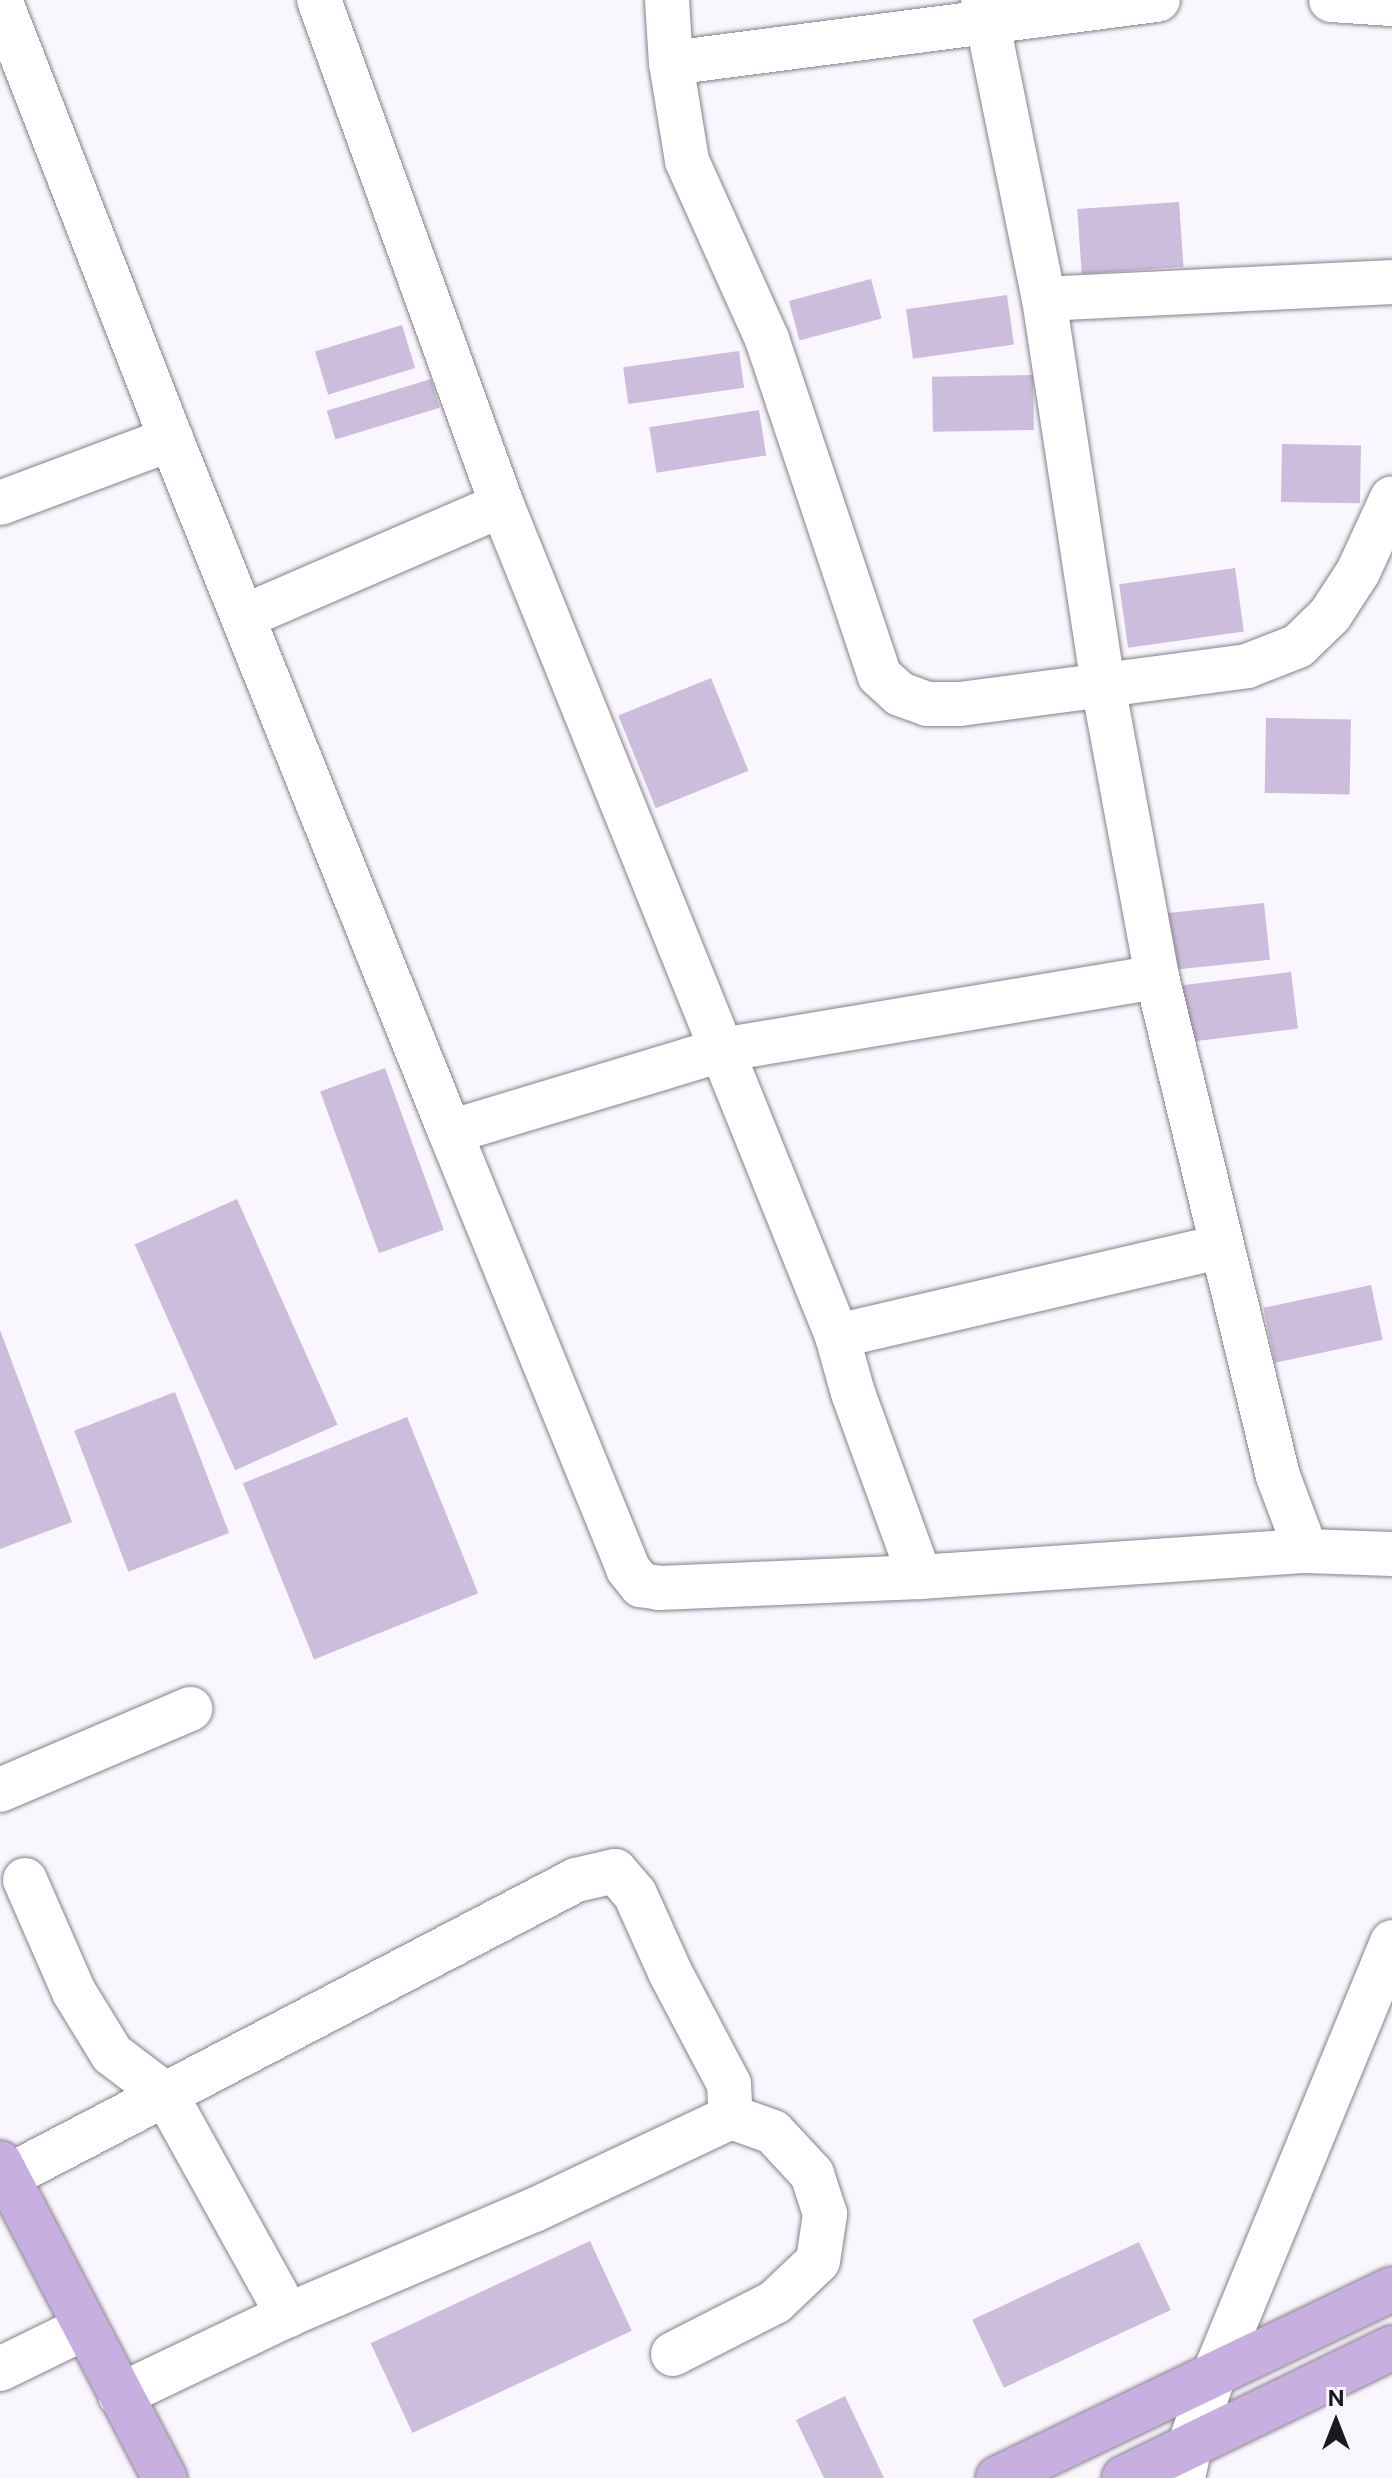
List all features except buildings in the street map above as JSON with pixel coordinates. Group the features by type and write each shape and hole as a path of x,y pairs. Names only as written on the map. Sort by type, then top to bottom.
{"main road":[{"path":"3,2170 165,2478"},
{"path":"998,2478 1392,2289"},
{"path":"1124,2478 1186,2461 1392,2348"}],"street":[{"path":"0,0 171,439 450,1132 628,1569 641,1585 659,1588 920,1577 1306,1551 1392,1554"},
{"path":"319,0 502,505 837,1336 853,1393 920,1577"},
{"path":"667,0 671,63 687,161 767,339 880,676 900,694 927,704 960,704 1247,666 1298,646 1330,615 1358,572 1392,498"},
{"path":"671,63 985,11 1158,0"},
{"path":"1331,0 1392,4"},
{"path":"985,11 1044,299 1103,685 1157,977 1220,1247 1278,1476 1306,1551"},
{"path":"1044,299 1392,282"},
{"path":"0,503 171,439"},
{"path":"243,617 502,505"},
{"path":"450,1132 721,1050 1157,977"},
{"path":"837,1336 1220,1247"},
{"path":"0,1790 190,1709"},
{"path":"3,2170 166,2095 576,1880 615,1871 635,1894 671,1974 729,2084 731,2117"},
{"path":"25,1880 74,1992 112,2054 166,2095 288,2315"},
{"path":"1186,2461 1215,2372 1392,1942"},
{"path":"120,2395 288,2315 548,2203 731,2117 773,2132 812,2174 825,2214 818,2261 775,2302 673,2354"},
{"path":"0,2369 84,2328"}]}
